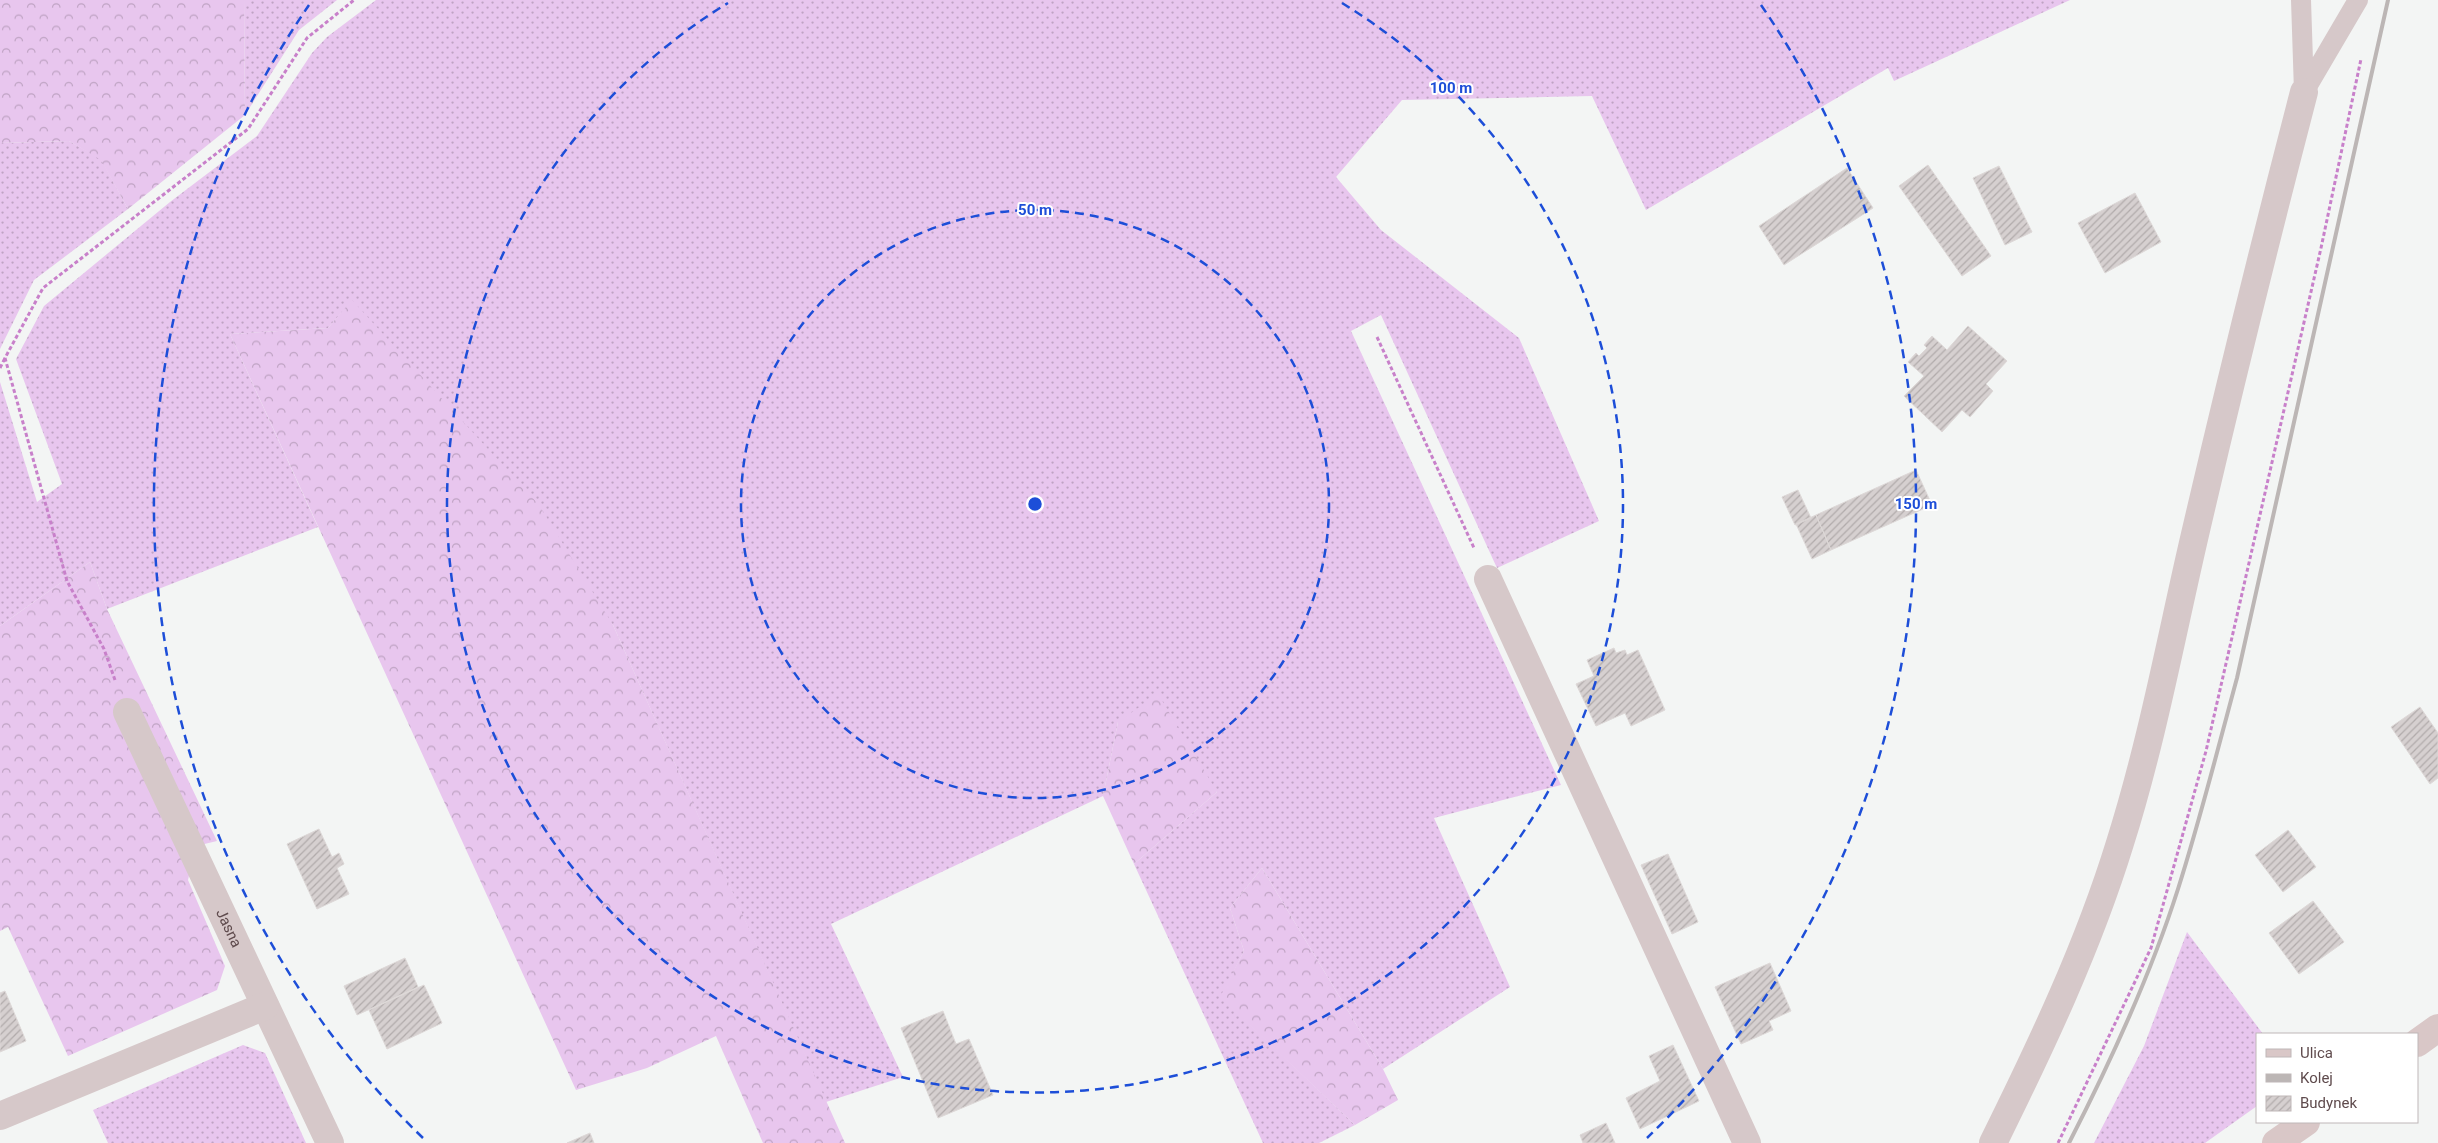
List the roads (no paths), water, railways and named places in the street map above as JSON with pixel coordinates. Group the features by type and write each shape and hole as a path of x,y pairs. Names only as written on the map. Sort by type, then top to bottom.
{"main road":[{"path":"2418,1042 2438,1028"},
{"path":"2276,1143 2305,1123"}],"street":[{"path":"1993,1143 2033,1062 2084,943 2120,845 2153,727 2195,534 2304,92"},
{"path":"1488,579 1747,1143"},
{"name":"Jasna","path":"127,712 330,1143"},
{"path":"0,1116 265,1006"}],"lane":[{"path":"2301,0 2304,92"},
{"path":"2304,92 2358,0"}],"railway":[{"path":"2069,1143 2115,1050 2155,954 2186,863 2201,810 2237,678 2388,0"}]}
